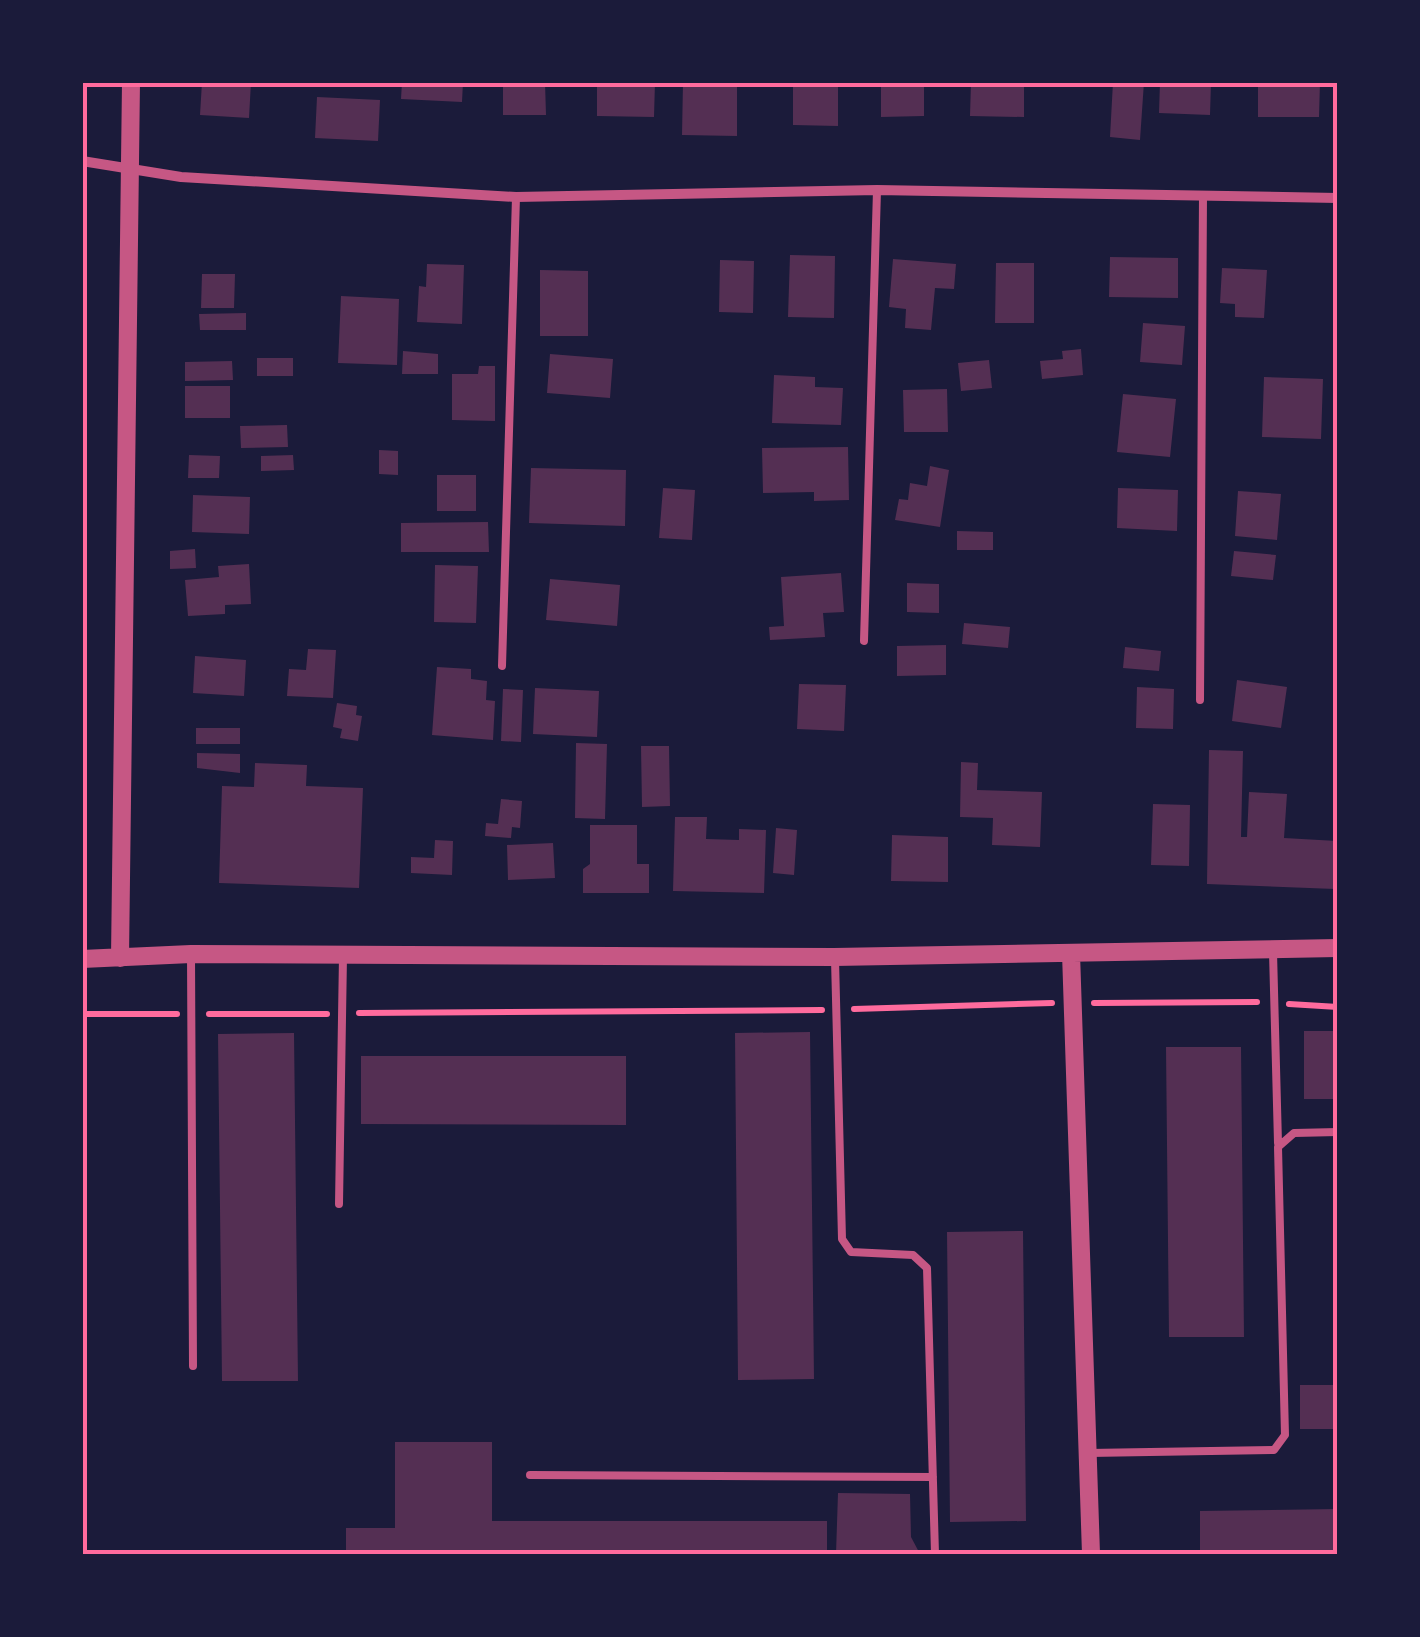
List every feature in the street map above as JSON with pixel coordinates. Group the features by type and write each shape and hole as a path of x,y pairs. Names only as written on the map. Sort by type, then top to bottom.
{"street":[{"path":"120,958 131,82"},
{"path":"82,161 181,178 516,197 876,190 1338,198"},
{"path":"82,959 191,954 834,957 1338,948"},
{"path":"1071,953 1091,1554"}],"lane":[{"path":"864,641 876,190"},
{"path":"1200,700 1203,193"},
{"path":"502,666 516,197"},
{"path":"1088,1454 1274,1450 1282,1444 1285,1434 1277,1002 1272,949"},
{"path":"191,954 194,1366"},
{"path":"340,1204 343,956"},
{"path":"834,957 842,1240 850,1252 913,1255 927,1268 935,1554"},
{"path":"1278,1147 1294,1132 1338,1132"},
{"path":"530,1476 933,1476"}],"path":[{"path":"340,1014 838,1010 1075,1003 1277,1002 1338,1007"}],"building":[{"path":"202,82 251,82 249,118 200,115"},
{"path":"402,82 463,82 462,102 401,99"},
{"path":"503,82 545,82 546,115 503,115"},
{"path":"597,82 655,82 654,117 597,116"},
{"path":"683,82 737,82 737,136 682,135"},
{"path":"793,82 838,82 838,126 793,125"},
{"path":"881,82 924,82 924,116 881,117"},
{"path":"971,82 1024,82 1024,117 970,116"},
{"path":"1113,82 1144,82 1140,140 1110,137"},
{"path":"1160,82 1211,82 1210,115 1159,113"},
{"path":"1258,82 1320,82 1319,117 1258,117"},
{"path":"317,97 380,100 378,141 315,138"},
{"path":"790,255 835,256 834,318 788,317"},
{"path":"1110,257 1178,258 1178,298 1109,297"},
{"path":"893,259 956,264 954,289 935,288 931,330 905,328 906,309 889,307"},
{"path":"720,260 754,261 753,313 719,312"},
{"path":"996,263 1034,263 1034,323 995,323"},
{"path":"427,264 464,265 462,324 417,322 419,286 426,287"},
{"path":"1222,268 1267,270 1264,318 1235,317 1235,304 1220,303"},
{"path":"540,270 588,271 588,336 540,336"},
{"path":"202,274 235,274 234,308 201,308"},
{"path":"341,296 399,299 397,365 338,363"},
{"path":"246,313 246,330 200,330 199,314"},
{"path":"1143,323 1185,326 1182,365 1140,362"},
{"path":"1081,349 1083,375 1042,379 1040,361 1063,359 1062,351"},
{"path":"403,351 438,354 438,374 402,374"},
{"path":"550,354 613,359 610,398 547,393"},
{"path":"257,358 293,358 293,376 257,376"},
{"path":"989,360 992,388 961,391 958,363"},
{"path":"232,361 233,380 185,381 185,362"},
{"path":"479,366 495,366 495,421 452,420 452,374 478,374"},
{"path":"774,375 815,377 815,387 843,388 841,425 772,423"},
{"path":"1264,377 1323,379 1321,439 1262,437"},
{"path":"185,386 230,386 230,418 185,418"},
{"path":"947,389 948,432 904,432 903,390"},
{"path":"1123,394 1176,399 1170,457 1117,452"},
{"path":"287,425 288,447 241,448 240,426"},
{"path":"848,447 849,500 814,501 814,492 763,493 762,448"},
{"path":"379,450 398,451 398,475 379,474"},
{"path":"189,455 220,456 219,478 188,478"},
{"path":"293,455 294,470 261,471 261,456"},
{"path":"930,466 949,470 940,527 895,520 899,499 908,500 910,483 927,486"},
{"path":"531,468 626,470 625,526 529,523"},
{"path":"437,475 476,475 476,511 437,511"},
{"path":"663,488 695,490 692,540 659,538"},
{"path":"1118,488 1178,490 1177,531 1117,528"},
{"path":"1238,491 1281,494 1277,540 1235,536"},
{"path":"193,495 250,497 249,534 192,532"},
{"path":"488,522 489,552 401,552 401,523"},
{"path":"957,531 993,532 993,550 957,550"},
{"path":"195,549 196,568 170,569 170,551"},
{"path":"1234,551 1276,555 1273,580 1231,576"},
{"path":"249,564 251,604 225,605 225,614 188,616 185,580 219,577 218,566"},
{"path":"435,565 478,566 476,623 434,622"},
{"path":"841,573 844,612 823,613 825,637 770,640 769,627 784,626 781,577"},
{"path":"550,579 620,585 617,626 546,620"},
{"path":"907,583 939,584 939,613 907,612"},
{"path":"964,623 1010,627 1008,648 962,644"},
{"path":"946,645 946,675 897,676 897,646"},
{"path":"1125,647 1161,651 1159,671 1123,668"},
{"path":"308,649 336,650 333,698 287,696 289,669 306,670"},
{"path":"195,656 246,660 244,696 193,693"},
{"path":"437,667 471,669 471,679 487,681 486,700 495,701 493,740 432,735"},
{"path":"1237,680 1287,687 1281,728 1232,721"},
{"path":"799,684 846,685 844,731 797,729"},
{"path":"1137,687 1174,689 1173,729 1136,728"},
{"path":"535,688 599,691 597,737 533,734"},
{"path":"503,689 523,690 521,742 501,741"},
{"path":"337,703 357,706 356,715 362,716 358,741 340,738 342,729 333,727"},
{"path":"196,728 240,728 240,744 196,744"},
{"path":"576,743 607,744 605,819 575,818"},
{"path":"641,746 669,746 670,806 642,807"},
{"path":"1209,750 1243,751 1241,837 1247,837 1249,792 1287,794 1284,838 1337,841 1335,889 1207,884"},
{"path":"197,753 240,754 240,773 197,768"},
{"path":"961,762 978,763 977,790 1042,792 1040,847 992,845 993,818 960,817"},
{"path":"255,763 307,765 306,786 363,788 359,888 219,883 222,786 254,787"},
{"path":"501,799 522,801 520,828 512,827 511,838 485,836 486,823 498,824"},
{"path":"1153,804 1190,805 1189,866 1151,865"},
{"path":"675,817 707,817 706,839 739,840 739,829 766,830 764,893 673,891"},
{"path":"590,825 637,825 637,864 649,864 649,893 583,893 583,869 590,864"},
{"path":"776,828 797,830 794,875 773,873"},
{"path":"892,835 948,837 948,882 891,881"},
{"path":"435,840 453,841 452,875 411,873 411,857 434,858"},
{"path":"553,843 555,878 508,880 507,845"},
{"path":"1304,1031 1338,1031 1338,1099 1304,1099"},
{"path":"810,1032 814,1379 738,1380 735,1033"},
{"path":"294,1033 298,1381 222,1381 218,1034"},
{"path":"1166,1047 1241,1047 1244,1337 1169,1337"},
{"path":"361,1056 626,1056 626,1125 361,1124"},
{"path":"1023,1231 1026,1521 950,1522 947,1232"},
{"path":"1300,1385 1338,1385 1338,1429 1300,1429"},
{"path":"395,1442 492,1442 492,1521 827,1521 827,1554 346,1554 346,1528 395,1528"},
{"path":"838,1493 910,1494 911,1537 920,1554 836,1554"},
{"path":"1338,1509 1338,1554 1200,1554 1200,1511"}]}
